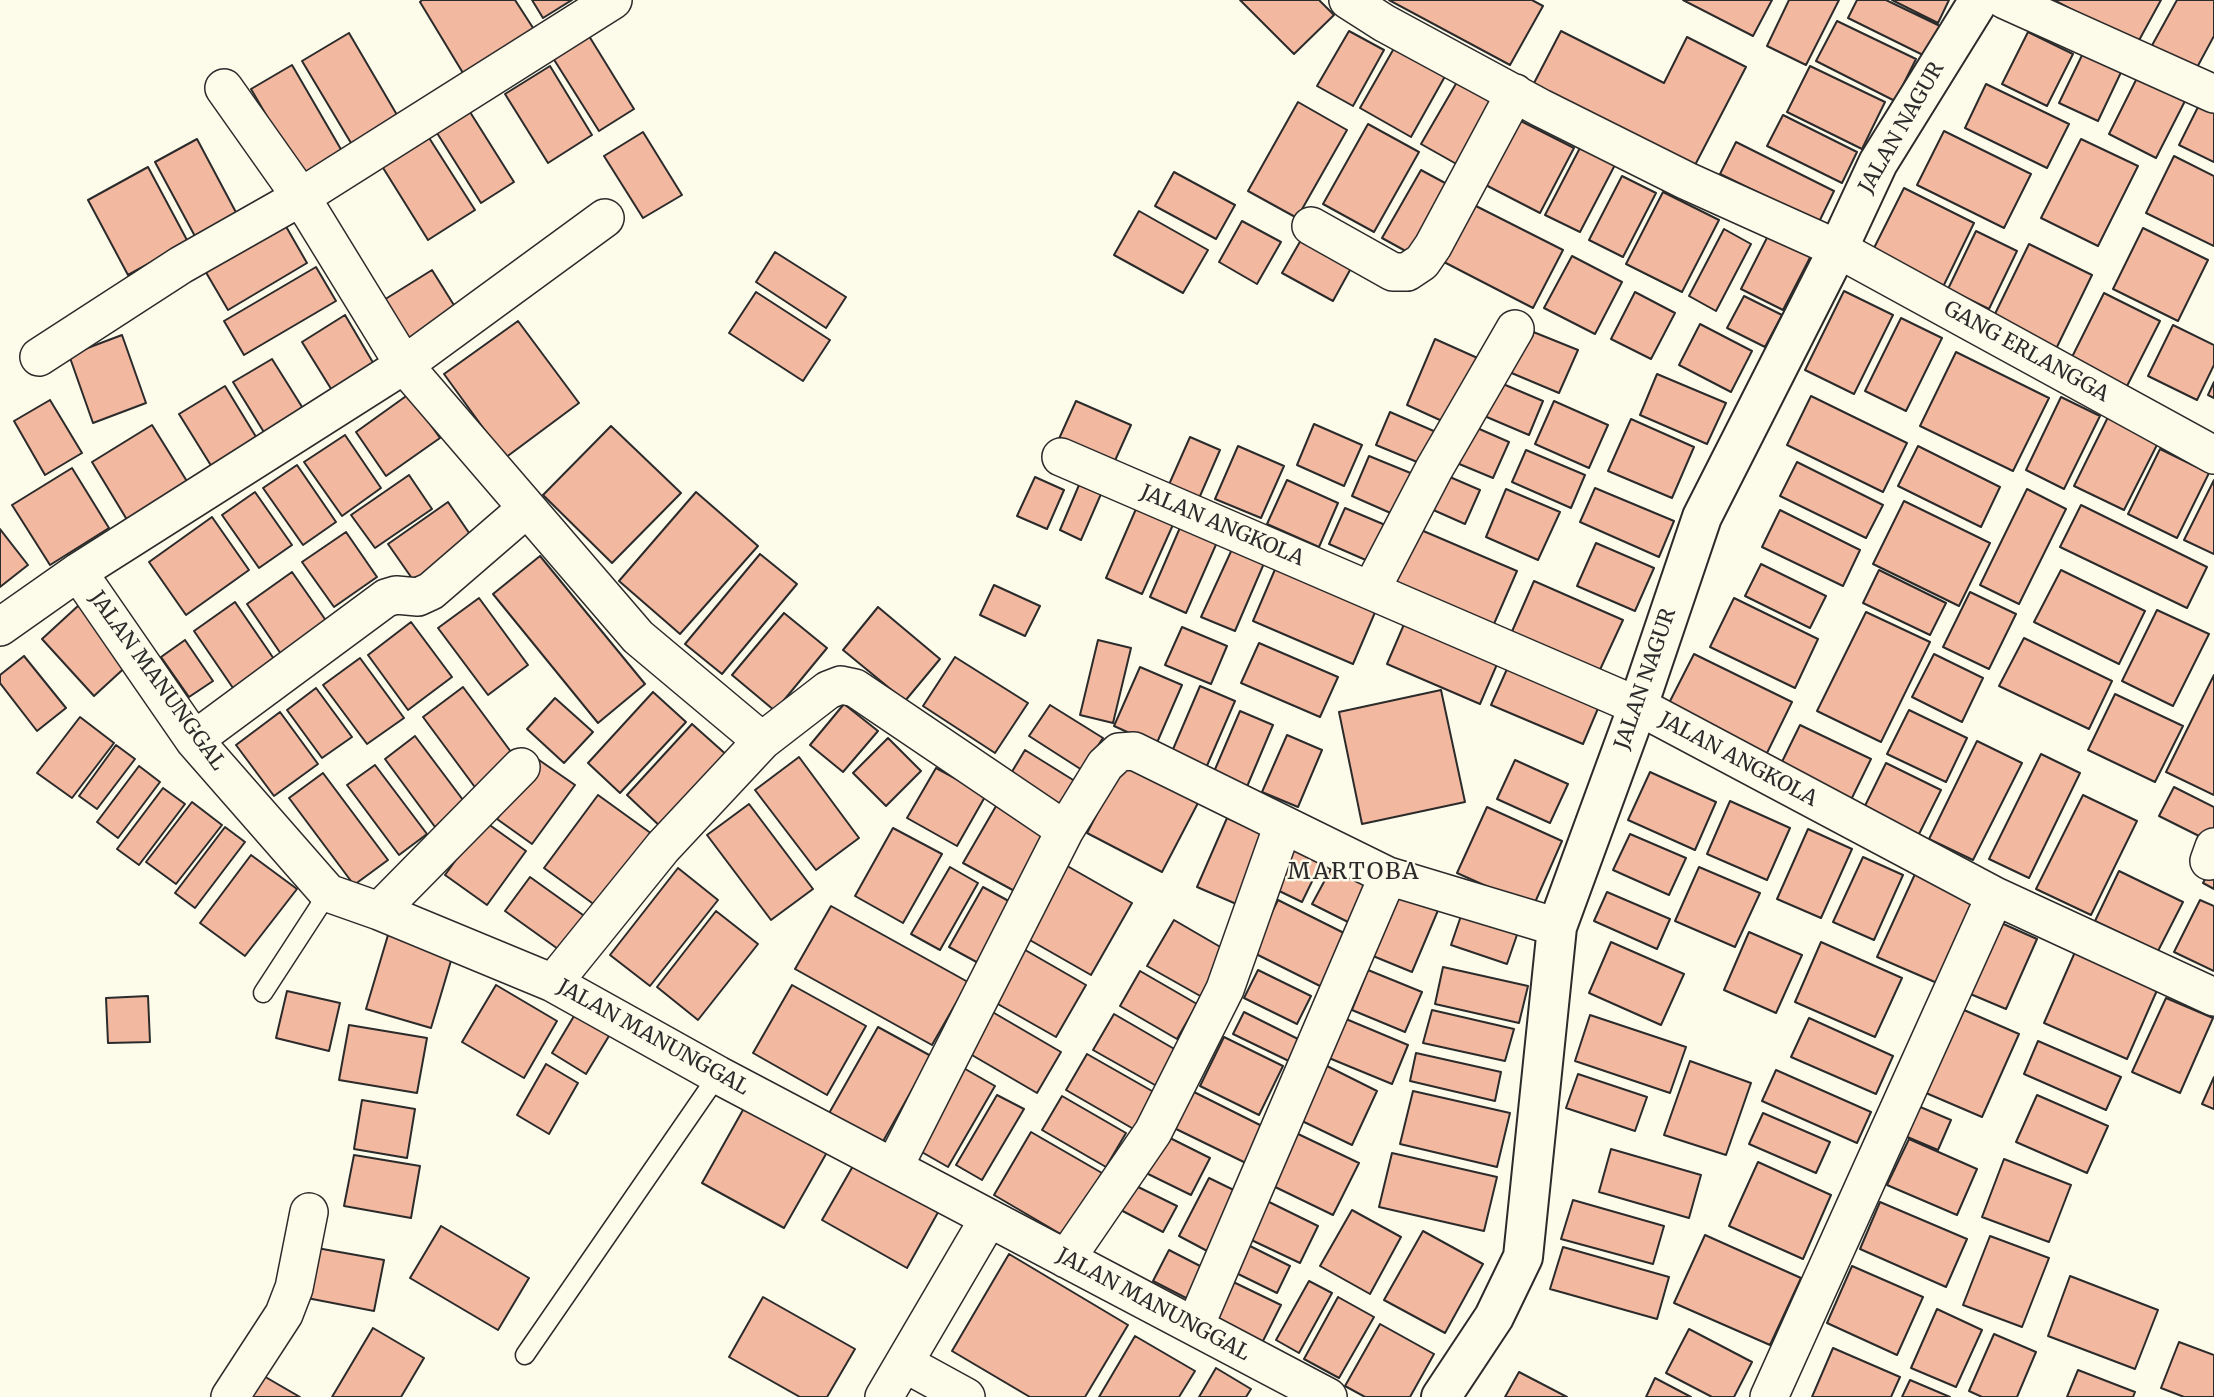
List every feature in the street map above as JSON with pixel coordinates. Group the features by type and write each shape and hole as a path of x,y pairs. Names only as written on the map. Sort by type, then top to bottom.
{"street":[{"path":"39,357 181,265 301,197 613,0"},
{"name":"GANG ERLANGGA","path":"1349,0 1384,23 1687,181 1838,248 2214,455"},
{"name":"JALAN NAGUR","path":"1441,1397 1494,1317 1523,1257 1557,927 1638,706 1702,517 1878,163 1979,0"},
{"path":"2005,0 2214,93"},
{"path":"223,89 301,197 404,365 638,637 762,741"},
{"path":"1311,226 1393,272 1407,272 1422,262 1433,246 1515,93"},
{"path":"0,627 78,572 404,365 605,218"},
{"path":"1371,590 1434,469 1515,329"},
{"name":"JALAN ANGKOLA","path":"1061,457 1638,706 1995,896 2214,998"},
{"path":"194,740 386,598 396,595 418,597 431,591 526,509"},
{"name":"JALAN MANUNGGAL","path":"78,572 194,740 328,893 379,911 553,983 718,1075 1328,1397"},
{"path":"553,983 663,847 762,741 828,690 841,685 855,688 1065,830"},
{"path":"894,1167 1065,830 1105,765 1119,752 1134,751 1388,876 1557,927"},
{"path":"379,911 521,767"},
{"path":"1066,1259 1153,1132 1225,989 1283,825"},
{"path":"1195,1326 1388,876"},
{"path":"1769,1397 1995,896"},
{"path":"230,1397 284,1314 294,1289 309,1212"},
{"path":"884,1397 989,1219"},
{"path":"904,1363 966,1397"}],"lane":[{"path":"263,993 328,893"},
{"path":"525,1355 718,1075"}],"building":[{"path":"515,0 537,34 466,78 420,2"},
{"path":"532,0 572,0 543,18"},
{"path":"1240,0 1319,0 1334,15 1294,54"},
{"path":"1389,0 1532,0 1543,6 1510,65"},
{"path":"1683,0 1772,0 1753,36"},
{"path":"1789,0 1839,0 1806,65 1767,46"},
{"path":"1857,0 1886,0 1940,26 1925,56 1848,18"},
{"path":"1892,0 1949,0 1938,23"},
{"path":"2054,0 2161,0 2137,44"},
{"path":"2177,0 2214,0 2214,36 2194,73 2150,49"},
{"path":"1837,21 1916,59 1895,101 1816,61"},
{"path":"1349,31 1384,50 1353,106 1317,86"},
{"path":"1561,31 1664,83 1687,37 1746,67 1694,167 1533,85"},
{"path":"2028,32 2073,54 2047,106 2002,84"},
{"path":"349,33 400,120 354,148 302,61"},
{"path":"589,36 634,109 599,131 553,58"},
{"path":"1397,43 1448,71 1411,137 1360,108"},
{"path":"2086,47 2124,66 2098,121 2059,103"},
{"path":"292,65 346,158 305,182 251,89"},
{"path":"550,66 592,135 548,163 505,94"},
{"path":"1810,66 1885,102 1862,149 1787,112"},
{"path":"2137,78 2185,101 2156,158 2109,134"},
{"path":"1457,82 1496,103 1460,166 1421,144"},
{"path":"1986,84 2069,124 2047,168 1965,128"},
{"path":"1298,102 1347,130 1297,218 1248,191"},
{"path":"2200,103 2214,110 2214,162 2179,145"},
{"path":"470,112 514,182 481,203 437,133"},
{"path":"1507,114 1574,148 1540,213 1474,179"},
{"path":"1783,115 1857,152 1842,183 1767,146"},
{"path":"1368,124 1419,152 1374,232 1323,204"},
{"path":"1944,131 2031,174 2004,228 1917,185"},
{"path":"643,132 682,195 643,218 604,156"},
{"path":"426,133 475,210 428,240 380,163"},
{"path":"197,139 239,218 197,240 155,162"},
{"path":"2081,139 2138,166 2098,246 2041,218"},
{"path":"1736,142 1834,191 1819,222 1720,174"},
{"path":"1582,144 1617,161 1580,232 1545,215"},
{"path":"2174,156 2214,176 2214,246 2146,213"},
{"path":"148,167 188,242 128,275 88,200"},
{"path":"1421,170 1458,190 1420,259 1382,238"},
{"path":"1174,172 1235,205 1216,239 1155,206"},
{"path":"1622,176 1656,193 1623,257 1589,240"},
{"path":"1904,188 1974,223 1941,291 1870,256"},
{"path":"1663,192 1719,220 1682,292 1626,264"},
{"path":"1472,204 1563,250 1533,308 1442,261"},
{"path":"1139,211 1208,250 1183,293 1114,255"},
{"path":"1242,221 1281,242 1257,284 1219,262"},
{"path":"1775,222 1817,244 1783,310 1741,289"},
{"path":"284,223 307,263 228,310 204,269"},
{"path":"2143,228 2208,260 2178,321 2113,289"},
{"path":"1724,229 1751,244 1716,311 1689,296"},
{"path":"1976,231 2017,251 1989,309 1948,289"},
{"path":"1305,233 1355,261 1333,301 1282,273"},
{"path":"2029,244 2092,275 2055,351 1992,320"},
{"path":"775,252 846,297 826,328 756,282"},
{"path":"1572,256 1622,282 1595,334 1544,308"},
{"path":"316,267 336,301 244,355 224,321"},
{"path":"432,270 462,318 410,352 379,303"},
{"path":"1844,291 1893,315 1854,394 1805,370"},
{"path":"756,292 830,340 803,381 729,333"},
{"path":"1635,292 1675,313 1651,359 1611,339"},
{"path":"2104,293 2160,321 2126,388 2070,361"},
{"path":"1744,296 1782,315 1765,347 1727,328"},
{"path":"345,315 375,366 333,392 302,342"},
{"path":"1901,318 1942,338 1906,411 1865,391"},
{"path":"518,321 579,403 505,458 444,374"},
{"path":"1700,324 1752,351 1731,392 1679,365"},
{"path":"2173,325 2214,345 2214,365 2197,400 2148,376"},
{"path":"1521,327 1578,350 1559,393 1502,369"},
{"path":"122,335 146,403 93,423 69,355"},
{"path":"1435,339 1482,360 1453,426 1407,405"},
{"path":"1956,352 2049,398 2013,471 1920,426"},
{"path":"272,359 309,418 270,442 233,382"},
{"path":"1657,374 1726,403 1707,444 1640,415"},
{"path":"1496,381 1543,401 1529,435 1482,415"},
{"path":"2214,382 2214,398 2208,395"},
{"path":"225,386 261,445 215,472 179,414"},
{"path":"409,394 440,438 386,476 356,432"},
{"path":"1811,396 1907,443 1883,492 1787,445"},
{"path":"2061,397 2100,416 2064,489 2026,470"},
{"path":"50,400 82,453 45,475 14,421"},
{"path":"1076,401 1131,425 1113,465 1058,441"},
{"path":"1554,401 1608,425 1589,468 1535,444"},
{"path":"1390,412 1436,432 1422,464 1376,445"},
{"path":"2110,413 2161,437 2124,510 2074,486"},
{"path":"1631,419 1694,447 1672,498 1608,471"},
{"path":"1314,424 1362,445 1344,486 1297,465"},
{"path":"1468,424 1509,442 1493,478 1452,461"},
{"path":"152,425 193,491 132,528 92,462"},
{"path":"611,426 681,493 612,563 543,495"},
{"path":"345,435 381,488 342,516 304,462"},
{"path":"1190,437 1220,450 1197,503 1167,489"},
{"path":"1238,446 1284,466 1261,518 1215,499"},
{"path":"1918,446 2000,487 1981,527 1898,486"},
{"path":"2160,449 2209,473 2177,538 2128,514"},
{"path":"1526,450 1585,475 1571,508 1512,482"},
{"path":"1369,456 1413,474 1395,515 1352,496"},
{"path":"1797,462 1883,505 1866,538 1780,496"},
{"path":"297,465 336,522 303,545 263,488"},
{"path":"72,468 109,528 50,565 12,505"},
{"path":"1436,471 1480,490 1465,524 1422,505"},
{"path":"409,475 432,509 375,548 351,515"},
{"path":"1035,477 1064,490 1047,529 1017,516"},
{"path":"1287,480 1338,503 1319,547 1267,524"},
{"path":"2214,480 2214,554 2184,540"},
{"path":"1079,485 1101,494 1081,540 1060,530"},
{"path":"1595,488 1674,521 1659,557 1580,522"},
{"path":"1506,489 1560,512 1538,560 1486,537"},
{"path":"2027,489 2066,509 2019,604 1980,585"},
{"path":"255,492 292,545 259,568 222,515"},
{"path":"696,492 758,546 680,634 619,581"},
{"path":"1904,501 1990,543 1959,606 1873,564"},
{"path":"448,502 478,546 418,587 388,544"},
{"path":"1139,502 1176,518 1142,594 1106,578"},
{"path":"2081,505 2207,567 2187,608 2060,547"},
{"path":"1345,508 1390,527 1375,564 1329,544"},
{"path":"1780,510 1860,550 1843,586 1762,547"},
{"path":"212,517 249,570 186,615 149,562"},
{"path":"1182,523 1218,540 1186,613 1150,597"},
{"path":"1414,527 1517,571 1490,633 1387,588"},
{"path":"0,529 28,565 0,587"},
{"path":"346,532 377,577 334,607 302,562"},
{"path":"1596,543 1654,568 1635,611 1577,586"},
{"path":"1233,547 1265,561 1235,631 1201,617"},
{"path":"760,554 797,584 722,674 685,644"},
{"path":"540,556 645,684 598,723 493,594"},
{"path":"1279,560 1379,603 1353,664 1253,621"},
{"path":"1761,564 1826,596 1810,628 1745,596"},
{"path":"1879,570 1946,603 1930,635 1863,603"},
{"path":"2061,570 2145,611 2119,664 2034,622"},
{"path":"292,572 327,622 281,654 247,604"},
{"path":"1534,581 1623,620 1598,674 1510,636"},
{"path":"994,585 1040,606 1025,636 980,615"},
{"path":"1970,592 2016,614 1989,669 1943,647"},
{"path":"479,598 528,665 488,695 438,628"},
{"path":"1734,598 1818,639 1795,688 1710,647"},
{"path":"235,602 274,659 233,688 194,631"},
{"path":"79,605 131,662 94,696 42,639"},
{"path":"878,607 940,659 905,701 843,650"},
{"path":"2157,610 2209,634 2173,706 2122,681"},
{"path":"1866,612 1930,642 1881,742 1817,711"},
{"path":"784,613 827,648 775,711 732,675"},
{"path":"1408,615 1501,655 1480,704 1387,664"},
{"path":"411,622 452,677 408,710 368,655"},
{"path":"1182,627 1227,646 1211,684 1165,665"},
{"path":"2024,638 2112,681 2089,729 1999,686"},
{"path":"185,640 213,681 189,697 161,657"},
{"path":"1098,640 1131,648 1113,723 1080,715"},
{"path":"1259,643 1338,677 1320,717 1241,683"},
{"path":"1694,654 1792,702 1766,755 1667,707"},
{"path":"1934,654 1983,678 1962,722 1912,697"},
{"path":"24,656 66,708 37,731 0,683 0,675"},
{"path":"955,657 1028,703 995,753 923,706"},
{"path":"360,658 404,718 367,744 323,685"},
{"path":"1511,660 1602,699 1583,744 1491,705"},
{"path":"1140,667 1182,685 1156,745 1114,726"},
{"path":"2214,675 2214,795 2166,772"},
{"path":"1200,686 1235,701 1206,768 1171,754"},
{"path":"463,687 517,760 477,790 423,717"},
{"path":"316,688 352,737 322,758 287,710"},
{"path":"1441,690 1465,802 1362,824 1339,712"},
{"path":"653,692 686,722 620,793 588,763"},
{"path":"2115,694 2183,726 2155,782 2088,750"},
{"path":"555,698 593,732 564,763 527,729"},
{"path":"844,704 878,731 843,772 810,745"},
{"path":"1050,705 1103,738 1082,770 1029,736"},
{"path":"1909,710 1967,738 1946,782 1887,754"},
{"path":"1240,711 1273,725 1246,789 1213,774"},
{"path":"280,712 318,764 274,796 236,745"},
{"path":"80,717 114,743 72,798 37,773"},
{"path":"692,724 729,757 663,829 627,795"},
{"path":"1800,725 1871,759 1848,806 1777,772"},
{"path":"1287,735 1322,750 1298,807 1262,792"},
{"path":"415,736 466,804 435,827 385,759"},
{"path":"888,738 921,771 886,806 853,773"},
{"path":"1977,741 2022,763 1973,860 1929,839"},
{"path":"116,745 135,759 97,809 79,796"},
{"path":"1025,750 1078,783 1062,808 1010,775"},
{"path":"2041,754 2080,773 2029,878 1989,859"},
{"path":"799,757 859,838 816,870 755,790"},
{"path":"539,760 575,785 532,844 497,819"},
{"path":"1515,760 1568,784 1550,823 1497,799"},
{"path":"1886,763 1941,790 1914,844 1859,818"},
{"path":"1123,764 1198,803 1162,872 1087,833"},
{"path":"375,765 427,834 399,855 347,785"},
{"path":"139,766 160,782 118,838 97,822"},
{"path":"936,768 986,795 957,846 907,818"},
{"path":"1650,772 1716,802 1695,850 1628,820"},
{"path":"323,773 388,860 354,885 289,798"},
{"path":"2174,787 2214,807 2214,830 2209,841 2159,816"},
{"path":"163,788 185,804 139,865 117,849"},
{"path":"598,795 652,834 599,908 544,868"},
{"path":"2083,795 2137,821 2091,915 2036,889"},
{"path":"999,801 1055,833 1020,894 963,863"},
{"path":"1730,801 1790,828 1767,880 1707,854"},
{"path":"192,802 222,825 176,884 146,862"},
{"path":"749,804 813,889 771,920 707,835"},
{"path":"1487,807 1562,841 1533,907 1457,873"},
{"path":"1227,818 1271,837 1241,906 1197,887"},
{"path":"484,821 526,851 487,905 445,875"},
{"path":"225,827 245,842 195,908 175,893"},
{"path":"893,828 942,854 903,923 855,896"},
{"path":"1808,829 1852,849 1821,918 1777,899"},
{"path":"1630,834 1686,858 1669,895 1613,870"},
{"path":"1292,849 1321,863 1302,902 1273,888"},
{"path":"251,855 297,889 245,956 200,923"},
{"path":"1863,857 1903,875 1874,940 1833,922"},
{"path":"2214,861 2214,889 2203,883"},
{"path":"1062,863 1132,903 1091,975 1021,935"},
{"path":"950,867 978,883 940,950 911,934"},
{"path":"1332,867 1371,886 1352,924 1312,904"},
{"path":"1699,867 1760,893 1735,947 1675,921"},
{"path":"678,868 718,900 650,986 610,955"},
{"path":"2119,871 2183,902 2158,951 2095,921"},
{"path":"1915,874 1982,903 1944,986 1877,957"},
{"path":"530,877 590,920 565,954 505,911"},
{"path":"983,887 1016,905 982,965 949,947"},
{"path":"1400,891 1439,908 1412,972 1373,956"},
{"path":"1607,892 1670,919 1657,949 1594,921"},
{"path":"1278,900 1350,936 1324,988 1252,952"},
{"path":"2200,900 2214,906 2214,971 2174,952"},
{"path":"831,906 968,982 932,1045 795,969"},
{"path":"1463,910 1519,929 1507,964 1451,945"},
{"path":"716,911 758,944 698,1020 657,987"},
{"path":"1174,920 1229,952 1202,997 1147,966"},
{"path":"1999,922 2037,939 2006,1009 1968,993"},
{"path":"1749,932 1802,955 1776,1013 1724,990"},
{"path":"388,935 453,954 431,1028 366,1009"},
{"path":"1611,942 1684,974 1661,1025 1589,993"},
{"path":"1821,942 1902,978 1875,1037 1795,1002"},
{"path":"1020,947 1086,985 1056,1037 989,999"},
{"path":"2075,952 2158,988 2127,1059 2044,1023"},
{"path":"1443,967 1528,986 1519,1023 1435,1004"},
{"path":"1258,970 1311,996 1297,1024 1244,998"},
{"path":"1368,970 1422,992 1405,1032 1352,1010"},
{"path":"1140,971 1197,1004 1177,1039 1120,1006"},
{"path":"496,985 557,1021 524,1078 462,1042"},
{"path":"792,985 866,1026 827,1095 753,1053"},
{"path":"287,991 340,1003 329,1051 276,1038"},
{"path":"148,996 150,1042 108,1043 106,998"},
{"path":"2166,998 2213,1018 2180,1093 2132,1072"},
{"path":"989,1010 1061,1052 1037,1093 965,1051"},
{"path":"1432,1010 1514,1029 1505,1061 1423,1043"},
{"path":"1964,1010 2019,1034 1982,1117 1926,1093"},
{"path":"577,1011 612,1031 586,1074 552,1053"},
{"path":"1244,1012 1304,1042 1293,1063 1233,1034"},
{"path":"1114,1014 1183,1054 1162,1089 1093,1050"},
{"path":"1590,1015 1686,1047 1670,1093 1575,1061"},
{"path":"1809,1018 1893,1056 1876,1094 1791,1057"},
{"path":"1346,1019 1408,1045 1392,1084 1329,1058"},
{"path":"349,1025 427,1038 417,1093 339,1080"},
{"path":"878,1027 931,1056 881,1145 828,1115"},
{"path":"1224,1037 1283,1066 1259,1115 1200,1086"},
{"path":"2038,1041 2121,1077 2106,1110 2024,1074"},
{"path":"1416,1053 1501,1072 1495,1101 1410,1081"},
{"path":"1087,1054 1159,1095 1137,1131 1066,1090"},
{"path":"1690,1061 1751,1083 1726,1155 1664,1135"},
{"path":"546,1064 578,1083 549,1134 517,1115"},
{"path":"960,1066 995,1086 948,1167 913,1147"},
{"path":"1327,1066 1377,1091 1352,1145 1300,1120"},
{"path":"1776,1070 1871,1112 1857,1143 1762,1101"},
{"path":"1578,1074 1647,1097 1635,1131 1566,1108"},
{"path":"2214,1077 2214,1109 2202,1104"},
{"path":"1192,1091 1270,1130 1252,1166 1174,1128"},
{"path":"1413,1091 1510,1113 1497,1167 1400,1144"},
{"path":"997,1095 1024,1109 982,1180 956,1165"},
{"path":"2037,1095 2108,1126 2087,1173 2016,1142"},
{"path":"1062,1096 1126,1133 1106,1167 1042,1130"},
{"path":"362,1100 415,1109 407,1158 354,1149"},
{"path":"748,1101 830,1147 784,1228 702,1183"},
{"path":"1918,1106 1951,1120 1938,1150 1905,1136"},
{"path":"1763,1113 1830,1142 1816,1173 1749,1144"},
{"path":"1031,1132 1102,1173 1064,1236 994,1195"},
{"path":"1160,1133 1210,1158 1191,1195 1140,1170"},
{"path":"1296,1133 1359,1163 1333,1215 1271,1185"},
{"path":"1909,1139 1977,1169 1957,1215 1887,1185"},
{"path":"1611,1149 1701,1175 1689,1218 1599,1192"},
{"path":"1392,1153 1497,1177 1484,1231 1379,1207"},
{"path":"354,1155 420,1166 411,1218 344,1206"},
{"path":"857,1159 941,1207 907,1268 822,1220"},
{"path":"2004,1159 2071,1185 2049,1242 1982,1217"},
{"path":"1758,1162 1831,1195 1803,1259 1729,1226"},
{"path":"1209,1178 1242,1194 1211,1253 1179,1236"},
{"path":"1128,1182 1177,1206 1163,1232 1115,1207"},
{"path":"1263,1199 1318,1226 1300,1263 1245,1237"},
{"path":"1573,1200 1664,1226 1653,1264 1561,1239"},
{"path":"1880,1202 1967,1239 1946,1287 1860,1249"},
{"path":"1352,1210 1401,1237 1370,1294 1320,1266"},
{"path":"441,1226 529,1278 498,1330 410,1278"},
{"path":"1423,1231 1483,1264 1445,1333 1384,1300"},
{"path":"1705,1235 1801,1278 1770,1345 1674,1303"},
{"path":"1990,1236 2049,1258 2022,1327 1963,1305"},
{"path":"1244,1243 1290,1266 1277,1293 1230,1270"},
{"path":"1563,1247 1669,1277 1657,1319 1550,1289"},
{"path":"317,1248 384,1260 374,1311 307,1298"},
{"path":"1169,1250 1204,1268 1188,1299 1153,1281"},
{"path":"1009,1254 1128,1325 1085,1397 1030,1397 952,1351"},
{"path":"1852,1266 1923,1297 1897,1355 1827,1323"},
{"path":"2070,1276 2158,1310 2135,1369 2048,1336"},
{"path":"1225,1278 1281,1305 1260,1347 1205,1320"},
{"path":"1309,1281 1332,1293 1299,1353 1276,1340"},
{"path":"763,1297 855,1349 827,1397 800,1397 729,1357"},
{"path":"1338,1297 1374,1317 1339,1378 1304,1359"},
{"path":"1937,1309 1982,1330 1956,1387 1911,1368"},
{"path":"1380,1324 1434,1354 1410,1397 1365,1397 1345,1386"},
{"path":"373,1328 424,1358 401,1397 332,1397"},
{"path":"1689,1329 1752,1362 1734,1397 1712,1397 1666,1373"},
{"path":"1994,1334 2036,1352 2017,1397 1982,1397 1969,1391"},
{"path":"1135,1336 1195,1371 1179,1397 1099,1397"},
{"path":"2179,1342 2214,1355 2214,1397 2184,1397 2161,1388"},
{"path":"1833,1348 1900,1377 1891,1397 1812,1397"},
{"path":"1216,1368 1251,1389 1246,1397 1199,1397"},
{"path":"2078,1370 2135,1392 2133,1397 2067,1397"},
{"path":"1519,1372 1567,1397 1505,1397"},
{"path":"262,1375 300,1397 248,1397"},
{"path":"1655,1378 1691,1397 1646,1397"},
{"path":"1910,1380 1950,1397 1902,1397"}],"district":[{"name":"MARTOBA","path":"1354,872"}]}
